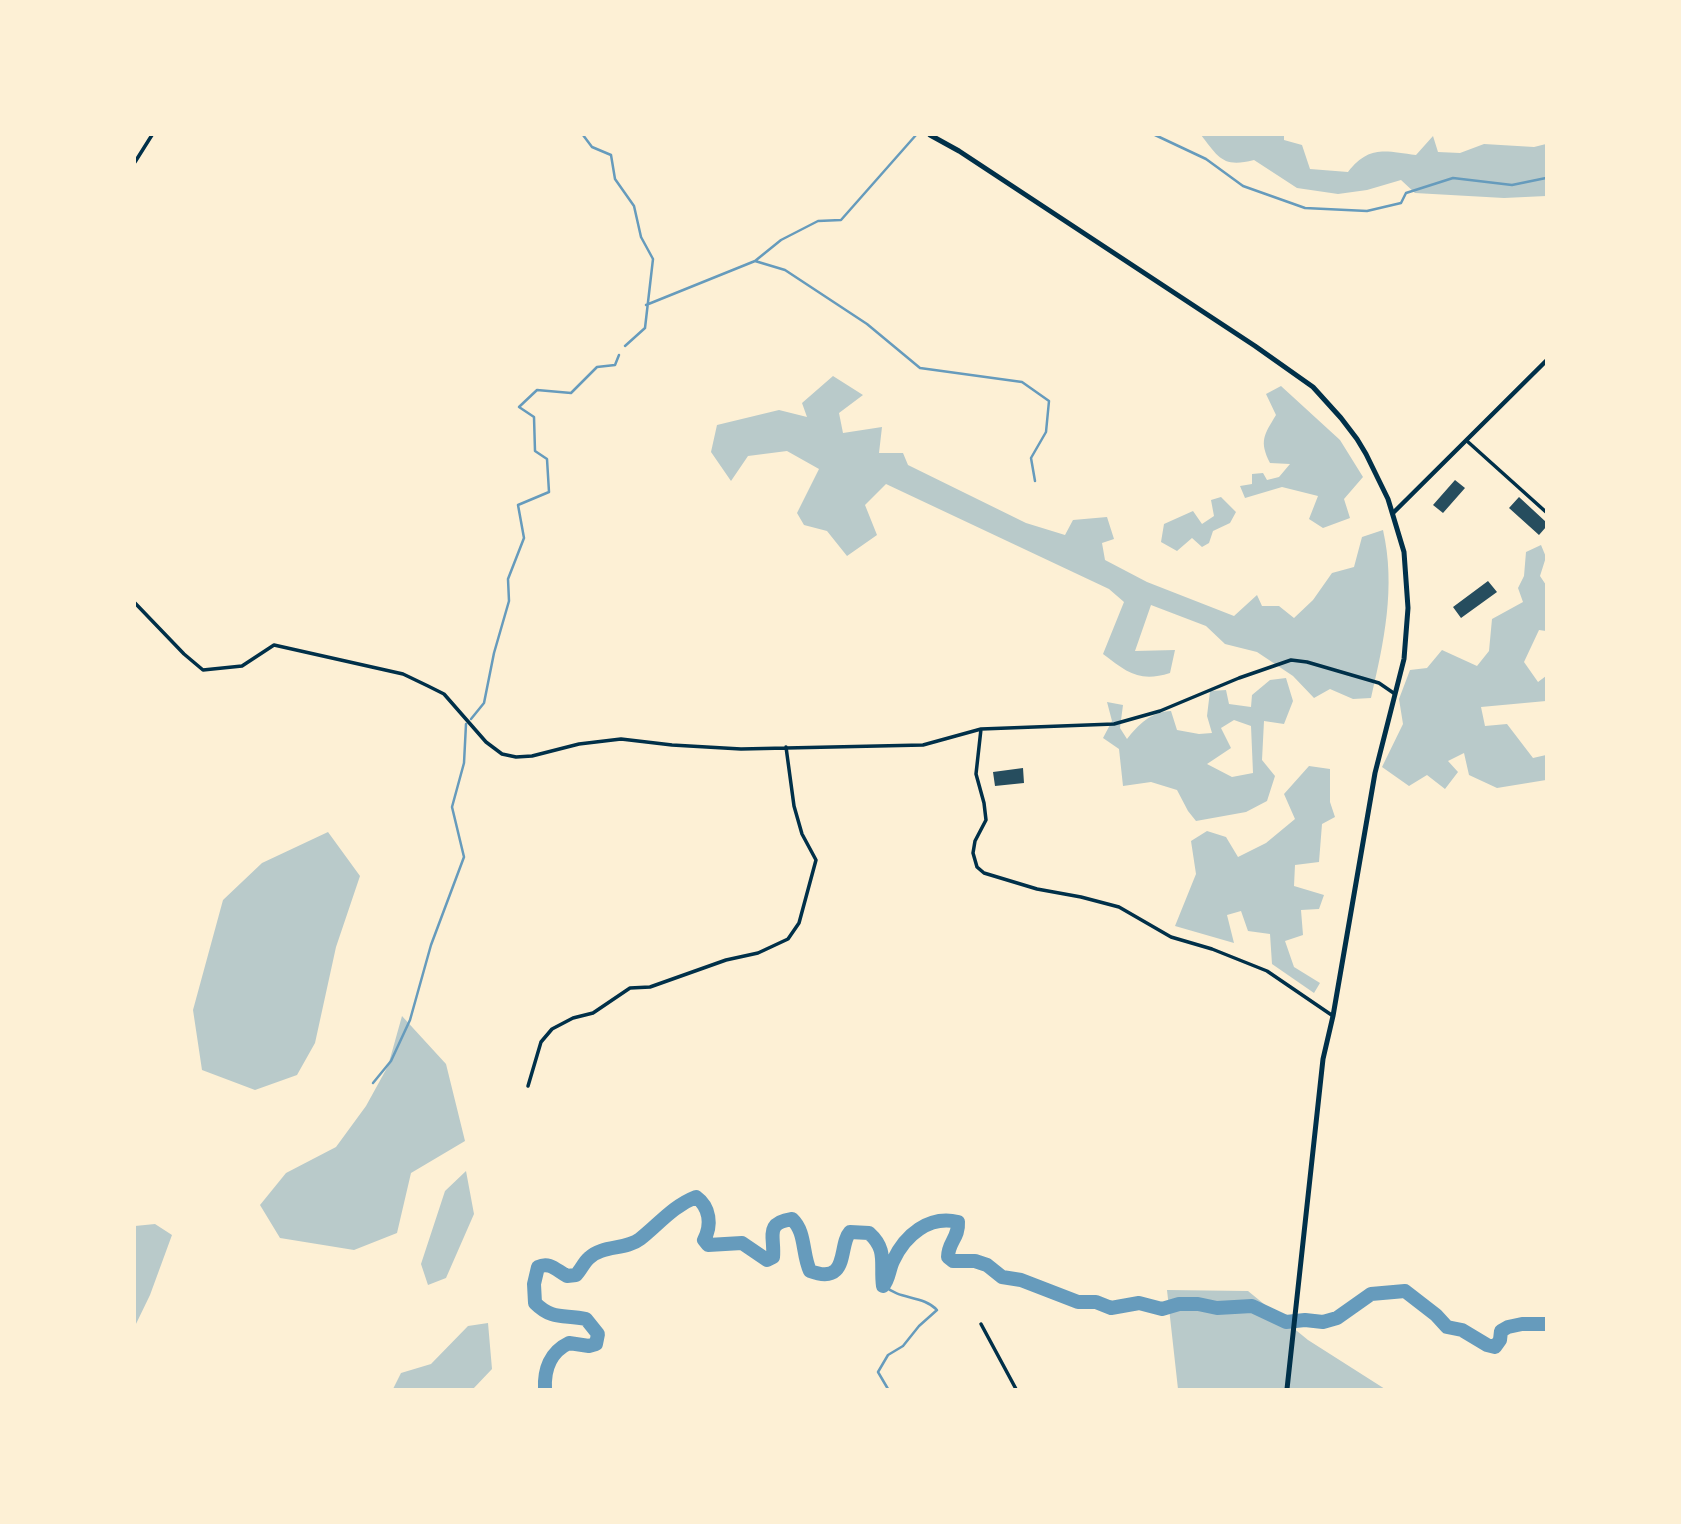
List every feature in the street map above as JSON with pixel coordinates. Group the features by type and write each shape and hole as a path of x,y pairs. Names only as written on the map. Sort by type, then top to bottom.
{"highway":[{"path":"930,135 959,151 1255,346 1312,387 1341,418 1366,454 1393,513 1404,552 1408,608 1404,659 1375,773 1333,1016 1323,1059 1287,1389"}],"street":[{"path":"135,162 152,135"},
{"path":"1393,513 1546,360"},
{"path":"1467,441 1546,512"},
{"path":"135,603 184,654 204,670 242,666 274,645 403,674 444,694 486,742 502,754 516,757 532,756 579,744 621,739 729,748 923,745 981,729 1114,724 1160,711 1291,660 1379,683 1395,694"},
{"path":"981,729 976,774 986,820 975,841 973,853 976,867 984,873 1037,889 1119,907 1171,937 1212,949 1267,971 1333,1016"},
{"path":"528,1086 541,1042 552,1029 573,1018 593,1013 630,988 650,986 726,960 758,953 788,939 799,923 816,860 802,834 797,816 786,747"},
{"path":"981,1324 1016,1389"}],"shaded area":[{"path":"1201,135 1284,135 1284,140 1302,145 1310,169 1348,172 1363,157 1378,152 1416,155 1433,136 1438,152 1460,153 1484,144 1534,147 1546,144 1546,196 1504,198 1415,193 1401,180 1367,190 1338,194 1297,188 1254,160 1228,162 1213,150"},
{"path":"833,376 863,395 839,413 843,433 882,427 879,453 903,453 908,465 1026,523 1065,535 1073,520 1107,517 1114,539 1102,543 1105,560 1147,582 1234,616 1257,595 1262,606 1279,606 1294,618 1313,600 1332,573 1354,567 1362,537 1383,530 1388,572 1387,614 1371,698 1353,699 1330,689 1314,698 1293,676 1257,652 1225,644 1206,626 1151,605 1135,651 1175,650 1170,673 1150,677 1134,674 1103,654 1124,602 1109,589 886,484 865,505 877,535 847,556 827,531 804,525 797,513 819,469 787,451 748,456 731,481 711,452 717,425 779,410 807,417 802,403"},
{"path":"1281,386 1340,440 1363,477 1344,499 1350,518 1323,528 1309,519 1318,496 1282,487 1245,498 1240,486 1252,484 1252,474 1263,473 1267,480 1279,477 1290,464 1270,463 1264,443 1266,433 1276,415 1266,394"},
{"path":"1221,497 1236,512 1230,523 1213,531 1209,543 1202,547 1192,538 1177,551 1161,542 1164,524 1193,511 1202,524 1214,516 1211,500"},
{"path":"1541,545 1546,557 1540,576 1546,585 1546,631 1539,630 1524,662 1538,682 1546,676 1546,701 1481,707 1485,726 1507,724 1533,758 1546,755 1546,780 1497,788 1469,775 1464,753 1448,761 1458,772 1445,789 1427,775 1409,786 1382,767 1403,724 1399,699 1410,670 1427,668 1442,650 1477,666 1489,651 1492,619 1523,602 1518,588 1524,576 1526,552"},
{"path":"1286,678 1293,701 1284,724 1264,721 1262,760 1275,776 1267,801 1246,812 1196,821 1177,790 1151,782 1123,786 1119,749 1103,738 1112,721 1107,702 1123,705 1120,728 1127,739 1146,720 1158,713 1171,711 1177,730 1199,734 1212,733 1207,716 1210,691 1226,690 1229,704 1251,707 1252,695 1270,680","holes":["1234,720 1251,726 1253,773 1232,777 1207,764 1231,748 1221,728"]},
{"path":"1309,766 1330,769 1330,802 1335,817 1322,824 1319,862 1295,865 1294,886 1324,895 1319,909 1301,910 1303,935 1285,941 1294,967 1320,983 1314,993 1272,964 1270,934 1248,931 1241,911 1227,915 1234,943 1175,926 1196,874 1191,841 1207,831 1226,837 1238,857 1266,843 1295,819 1284,794"},
{"path":"328,832 360,876 336,947 315,1043 297,1075 255,1090 202,1070 193,1010 223,900 262,863"},
{"path":"402,1016 446,1064 465,1141 411,1173 397,1233 354,1250 280,1238 260,1205 286,1173 336,1147 366,1106 388,1066"},
{"path":"466,1171 474,1214 446,1278 428,1285 421,1264 445,1191"},
{"path":"155,1224 172,1235 150,1295 135,1326 135,1226"},
{"path":"1167,1290 1248,1291 1308,1340 1385,1389 1178,1389"},
{"path":"488,1323 492,1369 473,1389 393,1389 401,1373 431,1364 468,1326"}],"building":[{"path":"1455,480 1465,488 1443,513 1433,505"},
{"path":"1519,497 1546,522 1546,527 1539,535 1509,508"},
{"path":"1488,581 1497,592 1461,618 1453,607"},
{"path":"1023,768 1024,783 995,786 993,772"}],"waterway":[{"path":"583,135 592,147 611,155 615,179 634,206 641,237 653,259 645,328 625,346"},
{"path":"646,305 755,261 781,240 818,221 841,220 916,135"},
{"path":"1155,135 1206,159 1243,186 1305,208 1367,211 1401,203 1406,193 1453,178 1512,185 1546,178"},
{"path":"755,261 785,270 867,324 920,368 1022,382 1049,401 1046,432 1031,458 1035,481"},
{"path":"471,719 484,703 494,653 509,601 508,579 524,538 518,505 549,492 547,459 535,451 534,417 519,407 537,390 571,393 597,367 615,365 619,355"},
{"path":"373,1083 391,1061 410,1020 431,945 464,857 452,807 464,763 466,724"},
{"path":"545,1389 547,1368 557,1351 569,1343 589,1346 596,1344 598,1334 586,1319 554,1315 535,1303 534,1284 538,1267 550,1266 567,1276 576,1275 594,1254 640,1239 673,1210 696,1197 707,1211 708,1228 704,1240 708,1245 742,1243 767,1260 773,1257 774,1228 777,1224 792,1219 800,1230 810,1271 823,1274 837,1269 850,1232 869,1233 881,1251 883,1286 898,1252 911,1235 928,1224 947,1221 958,1222 957,1232 948,1252 948,1257 953,1261 975,1261 987,1265 1002,1277 1021,1280 1078,1302 1096,1302 1111,1308 1139,1303 1162,1309 1179,1304 1217,1308 1252,1306 1286,1322 1323,1322 1337,1318 1371,1294 1405,1291 1447,1327 1462,1330 1495,1347 1500,1340 1501,1331 1508,1327 1546,1324"},
{"path":"885,1286 897,1294 925,1302 937,1310 919,1326 903,1346 888,1355 878,1372 888,1389"}]}
